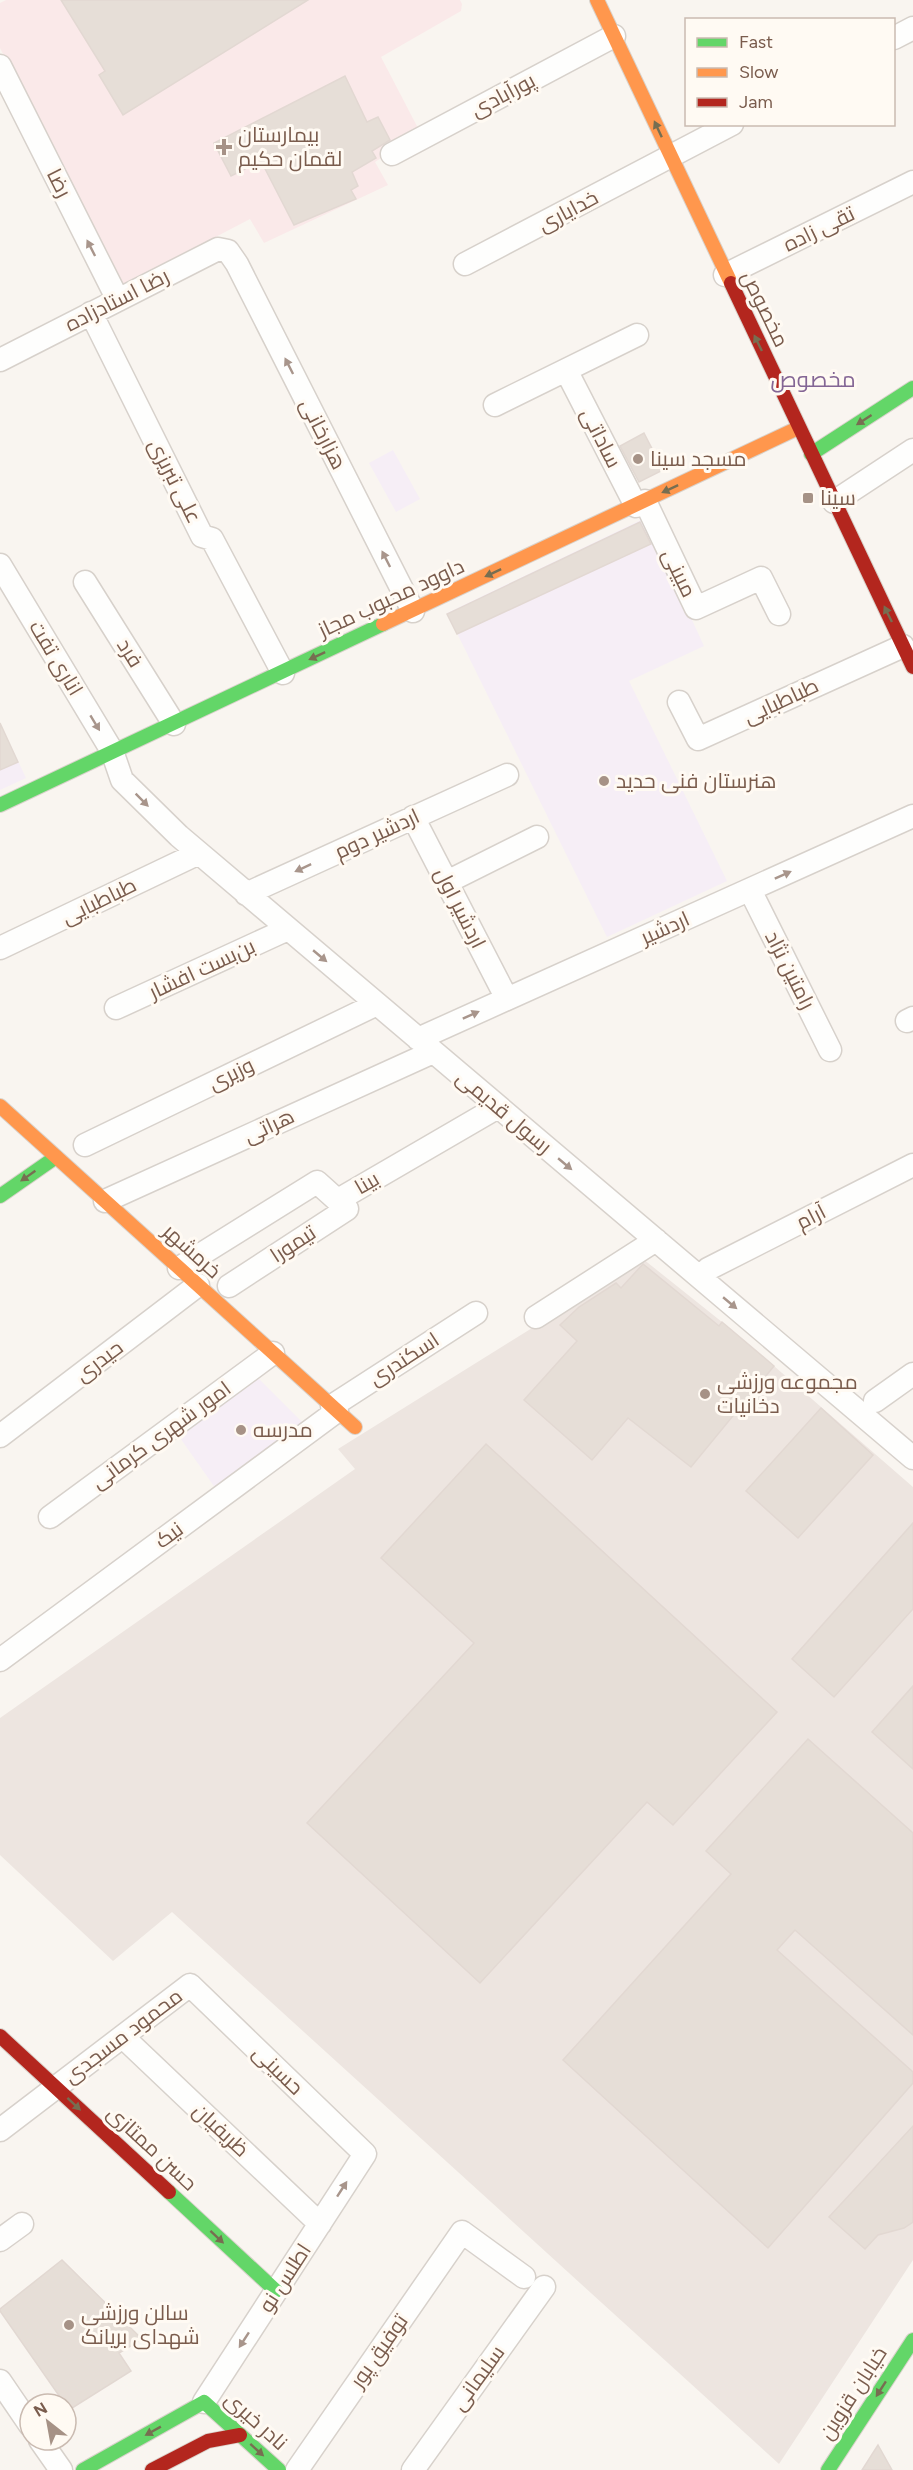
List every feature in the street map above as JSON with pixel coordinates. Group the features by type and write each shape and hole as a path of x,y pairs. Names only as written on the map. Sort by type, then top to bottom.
{"main road":[{"name":"مخصوص","path":"597,0 725,275 913,667"},
{"path":"811,454 913,388"},
{"name":"داوود محبوب مجاز","path":"0,805 798,428"},
{"name":"خرمشهر","path":"0,1106 355,1427"},
{"path":"0,1196 56,1156"},
{"name":"حسن ممتازی","path":"0,2036 276,2291"},
{"name":"خیابان قزوین","path":"828,2470 913,2340"},
{"path":"83,2470 204,2402"},
{"name":"نادر خیری","path":"204,2402 279,2470"},
{"path":"152,2470 208,2441 222,2436 240,2435"}],"street":[{"path":"895,37 913,28"},
{"name":"پورآبادی","path":"392,154 614,36"},
{"name":"رضا","path":"0,66 118,300"},
{"name":"خدایاری","path":"465,264 728,126"},
{"name":"تقی زاده","path":"725,275 913,182"},
{"name":"رضا استادزاده","path":"0,360 218,249 228,251 233,257"},
{"name":"هزارخانی","path":"233,257 413,611"},
{"name":"علی تبریزی","path":"91,313 202,536 212,539 283,673"},
{"path":"495,405 637,335"},
{"name":"ساداتی","path":"567,370 640,503"},
{"path":"834,502 913,450"},
{"name":"مبینی","path":"640,503 696,608 761,578 779,614"},
{"name":"اناری تفت","path":"0,565 112,752"},
{"name":"فرد","path":"85,582 174,724"},
{"name":"طباطبایی","path":"679,702 698,739 903,646"},
{"name":"رسول قدیمی","path":"112,752 122,780 199,853 913,1458"},
{"name":"اردشیر دوم","path":"246,894 507,775"},
{"name":"اردشیر","path":"425,1045 507,999 913,816"},
{"name":"اردشیر اول","path":"413,818 507,999"},
{"path":"447,882 537,837"},
{"name":"طباطبایی","path":"0,948 199,853"},
{"name":"رامتین نژاد","path":"750,890 830,1050"},
{"name":"بن‌بست افشار","path":"116,1008 288,929"},
{"name":"وزیری","path":"85,1145 377,1004"},
{"name":"هراتی","path":"105,1201 425,1045"},
{"name":"بینا","path":"179,1268 317,1182 338,1200 498,1107"},
{"name":"آرام","path":"708,1269 913,1165"},
{"name":"تیمورا","path":"229,1286 347,1209 338,1200"},
{"path":"536,1317 656,1240"},
{"name":"حیدری","path":"0,1436 198,1285"},
{"name":"اسکندری","path":"334,1408 476,1313"},
{"name":"امور شهری کرمانی","path":"50,1516 273,1353"},
{"path":"875,1401 913,1374"},
{"name":"نیک","path":"0,1660 334,1408"},
{"name":"محمود مسجدی","path":"0,2130 190,1985"},
{"name":"حسینی","path":"190,1985 365,2154"},
{"name":"ظریفیان","path":"123,2037 320,2224"},
{"name":"اطلس نو","path":"204,2402 365,2154"},
{"path":"0,2240 22,2224"},
{"name":"توفیق پور","path":"297,2470 462,2232 534,2282"},
{"name":"سلیمانی","path":"413,2470 534,2282"},
{"path":"0,2381 18,2407"},
{"path":"48,2452 61,2470"}],"shaded area":[{"name":"بیمارستان لقمان حکیم","path":"6,0 460,0 462,4 461,11 381,57 420,132 375,162 388,185 264,243 250,219 120,287 0,48 0,3"},
{"path":"393,450 420,499 396,512 369,463"},
{"name":"هنرستان فنی حدید","path":"645,518 704,646 629,681 727,881 607,937 447,613"},
{"path":"0,723 26,778 0,790"},
{"path":"643,1259 722,1322 633,1422 691,1467 774,1366 913,1487 913,2260 779,2464 172,1912 113,1961 0,1855 0,1718 355,1469 338,1449"},
{"name":"مدرسه","path":"257,1377 304,1424 218,1492 178,1435"}],"building":[{"path":"61,0 308,0 123,115 99,75 105,71"},
{"path":"345,76 367,122 378,117 390,140 372,151 376,158 352,172 358,186 351,190 356,199 294,225 261,161 231,176 214,143"},
{"name":"مسجد سینا","path":"644,433 663,470 639,482 620,446"},
{"path":"640,522 651,544 457,634 447,614"},
{"path":"0,723 18,762 0,770"},
{"path":"643,1264 719,1326 722,1322 774,1366 691,1467 628,1418 592,1460 524,1400 577,1341 560,1325 579,1307 616,1283 621,1288"},
{"path":"821,1408 873,1455 798,1538 746,1491"},
{"path":"486,1444 777,1712 673,1825 647,1802 480,1983 307,1823 474,1643 381,1558"},
{"path":"913,1523 913,1609 834,1697 792,1659"},
{"path":"913,1686 913,1769 872,1732"},
{"path":"808,1739 913,1833 913,2035 795,1930 777,1950 913,2072 913,2083 768,2248 563,2060 731,1874 706,1851"},
{"path":"913,2126 913,2222 904,2228 878,2235 865,2249 829,2217"},
{"name":"سالن ورزشی شهدای بریانک","path":"62,2260 142,2339 119,2353 131,2371 78,2404 78,2392 56,2392 0,2309"},
{"path":"878,2445 892,2470 862,2470"}],"traffic: fast":[{"path":"811,454 913,388"},
{"path":"0,805 383,624"},
{"path":"0,1196 56,1157"},
{"path":"169,2192 276,2291"},
{"path":"828,2470 913,2340"},
{"path":"83,2470 204,2402 279,2470"}],"traffic: slow":[{"path":"597,0 731,283"},
{"path":"383,624 798,428"},
{"path":"0,1106 355,1427"}],"traffic: jam":[{"path":"731,283 913,667"},
{"path":"0,2036 169,2192"},
{"path":"152,2470 208,2441 240,2435"}],"place":[{"name":"بیمارستان لقمان حکیم","path":"224,147"},
{"name":"مسجد سینا","path":"638,459"},
{"name":"سینا","path":"808,498"},
{"name":"هنرستان فنی حدید","path":"604,781"},
{"name":"مجموعه ورزشی دخانیات","path":"705,1394"},
{"name":"مدرسه","path":"241,1430"},
{"name":"سالن ورزشی شهدای بریانک","path":"69,2325"}],"district":[{"name":"مخصوص","path":"813,379"}]}
